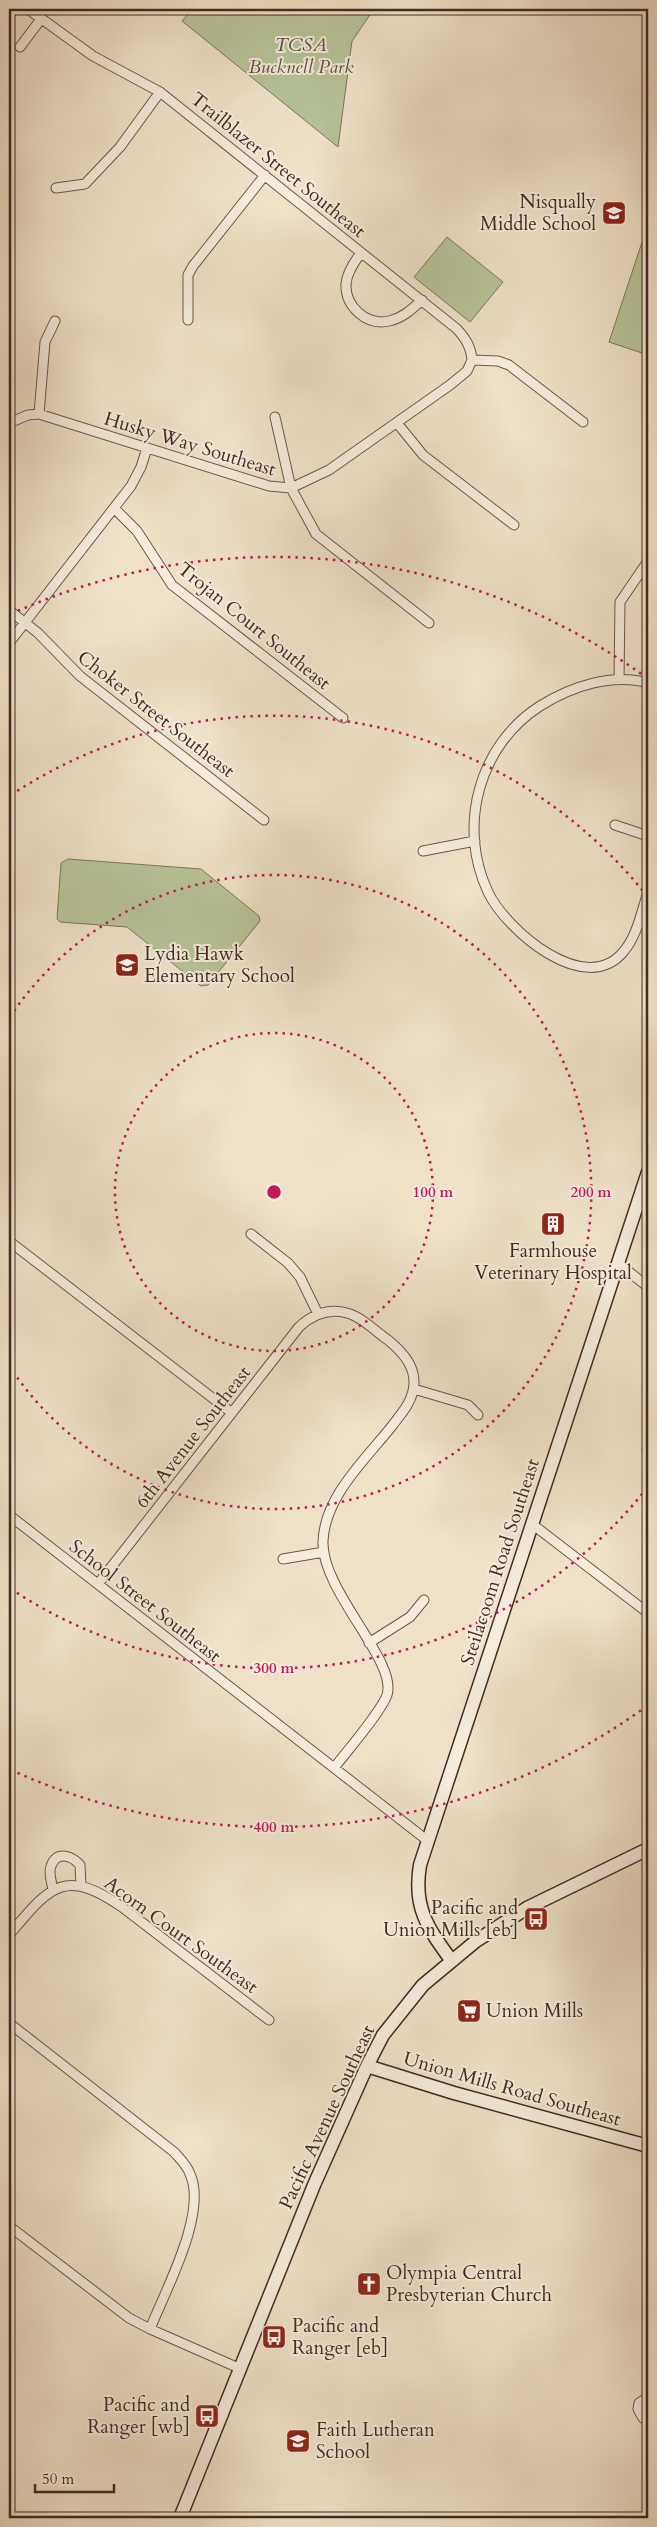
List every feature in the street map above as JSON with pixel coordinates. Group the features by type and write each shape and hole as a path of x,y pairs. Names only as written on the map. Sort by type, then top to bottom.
{"street":[{"name":"Trailblazer Street Southeast","path":"28,9 93,56 160,92 265,175 457,329 466,338 472,350 472,360"},
{"path":"20,47 41,19"},
{"path":"56,188 84,184 120,147 160,92"},
{"path":"188,320 188,275 193,266 265,175"},
{"path":"361,253 350,268 346,282 350,304 368,320 391,321 404,316 422,300"},
{"path":"9,422 28,415 39,414 45,342 54,321"},
{"path":"472,360 498,361 509,365 583,422"},
{"name":"Husky Way Southeast","path":"39,414 270,486 291,488 329,470 397,423 450,385 466,371 472,360"},
{"path":"274,418 291,488 316,534 429,623"},
{"path":"397,423 423,454 514,526"},
{"path":"9,643 137,477 147,448"},
{"name":"Trojan Court Southeast","path":"114,508 137,531 172,585 343,718"},
{"path":"619,680 620,602 648,562"},
{"name":"Choker Street Southeast","path":"9,610 50,644 58,655 80,676 264,820"},
{"path":"648,683 619,680 596,682 561,694 534,710 509,733 490,760 477,794 474,841 483,878 500,910 516,929 539,948 558,960 578,966 598,966 612,961 624,952 634,933 648,892"},
{"path":"615,825 648,836"},
{"path":"423,851 474,841"},
{"name":"Steilacoom Road Southeast","path":"451,1960 429,1928 418,1900 417,1884 420,1865 648,1172"},
{"path":"251,1234 288,1263 300,1277 318,1314 329,1311 351,1314 399,1349 412,1368 414,1389 405,1410 336,1499 326,1521 324,1552 331,1578 388,1677 387,1696 334,1768"},
{"path":"9,1240 232,1413"},
{"path":"618,1263 648,1287"},
{"name":"6th Avenue Southeast","path":"98,1584 299,1327 318,1314"},
{"path":"414,1389 468,1405 478,1415"},
{"name":"School Street Southeast","path":"9,1515 428,1841"},
{"path":"532,1524 648,1614"},
{"path":"283,1559 324,1552"},
{"path":"369,1643 410,1617 424,1600"},
{"name":"Pacific Avenue Southeast","path":"180,2518 314,2185 367,2066 383,2035 423,1985 451,1960 527,1908 648,1849"},
{"path":"9,1935 33,1907 53,1890 51,1866 55,1859 61,1856 69,1856 80,1865 81,1886"},
{"name":"Acorn Court Southeast","path":"53,1890 71,1885 100,1891 269,2020"},
{"path":"9,2023 174,2152 191,2174 194,2189 194,2217 150,2329"},
{"name":"Union Mills Road Southeast","path":"367,2066 463,2096 648,2146"},
{"path":"9,2226 118,2311 150,2329 241,2369"},
{"path":"648,2398 639,2403 638,2408 643,2418 648,2420"}],"green space":[{"name":"TCSA Bucknell Park","path":"192,9 374,9 352,41 338,147 182,21"},
{"path":"648,224 648,355 609,342"},
{"path":"447,237 503,282 470,322 414,277"},
{"path":"68,859 201,869 259,916 260,921 208,985 201,986 127,927 60,922 57,919 61,863"}],"place":[{"name":"Nisqually Middle School","path":"614,213"},
{"name":"Lydia Hawk Elementary School","path":"127,965"},
{"name":"Farmhouse Veterinary Hospital","path":"553,1224"},
{"name":"Pacific and Union Mills [eb]","path":"536,1919"},
{"name":"Union Mills","path":"469,2011"},
{"name":"Olympia Central Presbyterian Church","path":"369,2284"},
{"name":"Pacific and Ranger [eb]","path":"274,2337"},
{"name":"Pacific and Ranger [wb]","path":"207,2416"},
{"name":"Faith Lutheran School","path":"298,2441"}]}
